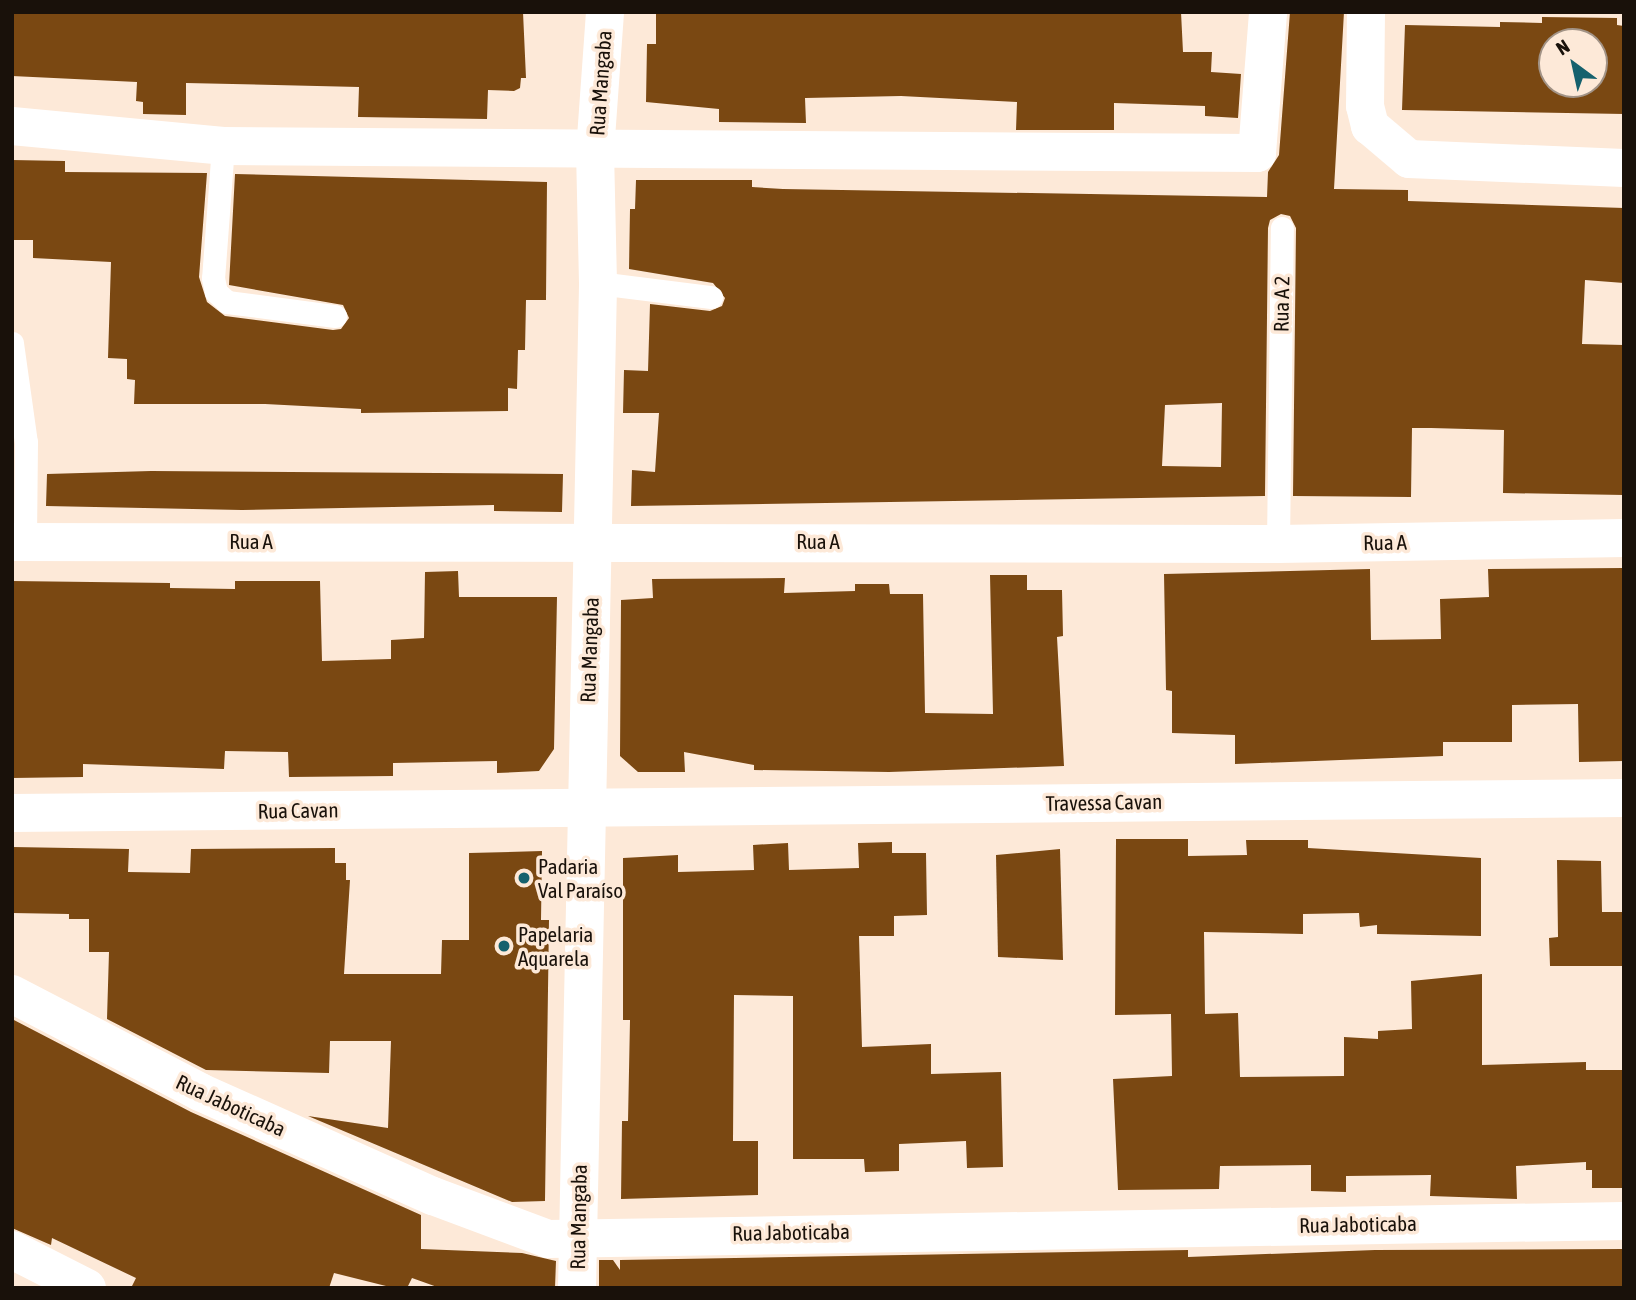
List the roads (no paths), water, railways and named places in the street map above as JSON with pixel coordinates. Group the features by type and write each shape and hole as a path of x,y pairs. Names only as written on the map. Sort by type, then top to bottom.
{"street":[{"name":"Rua Mangaba","path":"576,1288 584,807 598,283 595,152 604,12"},
{"path":"12,126 223,146 595,152 1256,153 1268,12"},
{"path":"1366,12 1366,106 1370,126 1409,159 1624,168"},
{"name":"Rua A","path":"19,542 592,540 1278,544 1624,538"},
{"name":"Travessa Cavan","path":"584,807 1624,797"},
{"name":"Rua Cavan","path":"12,813 584,807"},
{"name":"Rua Jaboticaba","path":"12,994 200,1092 433,1196 548,1239 577,1235 1624,1221"},
{"path":"12,1250 87,1288"}],"lane":[{"path":"223,146 213,278 216,292 227,302 335,316"},
{"name":"Rua A 2","path":"1278,544 1282,228"},
{"path":"598,283 711,297"},
{"path":"12,343 19,443 19,542"}],"place":[{"name":"Padaria Val Paraíso","path":"524,878"},
{"name":"Papelaria Aquarela","path":"504,946"}]}
